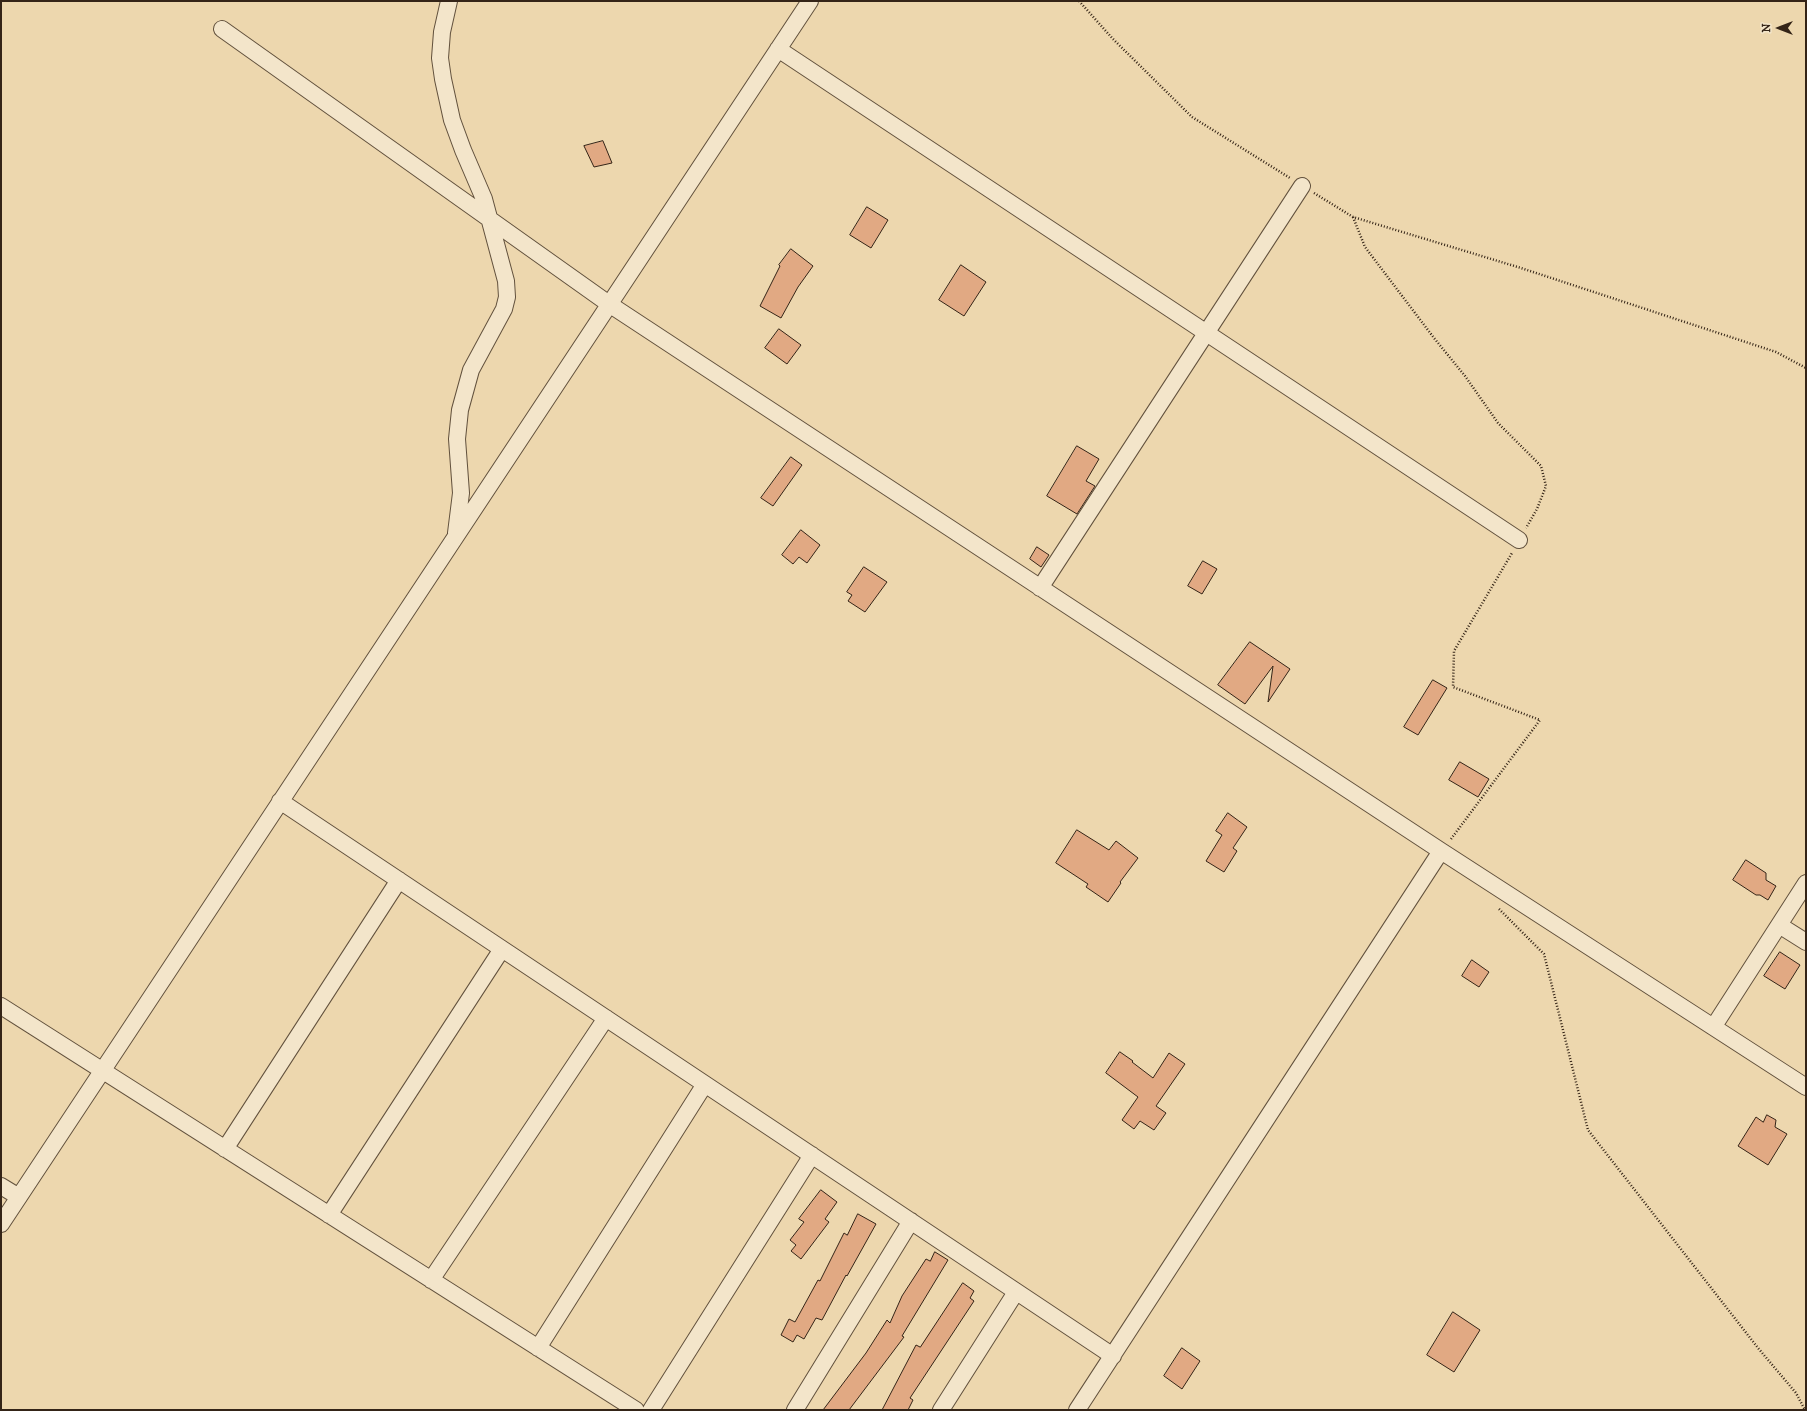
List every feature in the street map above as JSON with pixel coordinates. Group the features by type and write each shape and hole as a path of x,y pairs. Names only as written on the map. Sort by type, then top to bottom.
{"street":[{"path":"449,1 442,32 440,58 443,79 452,120 484,199 506,282 504,309 471,370 460,410 457,438 460,493 455,536"},
{"path":"1,1224 810,1"},
{"path":"222,29 609,304 1442,851 1806,1087"},
{"path":"778,49 1519,540"},
{"path":"1040,588 1302,186"},
{"path":"280,801 1113,1356"},
{"path":"1077,1410 1442,851"},
{"path":"225,1149 399,880"},
{"path":"1714,1026 1806,883"},
{"path":"1779,925 1806,942"},
{"path":"329,1215 502,949"},
{"path":"1,1006 636,1410"},
{"path":"431,1280 606,1018"},
{"path":"538,1348 705,1084"},
{"path":"650,1410 812,1155"},
{"path":"1,1186 19,1197"},
{"path":"795,1410 911,1221"},
{"path":"941,1410 1016,1292"}],"path":[{"path":"1079,1 1113,40 1192,118 1353,217 1522,268 1776,352 1806,368"},
{"path":"1353,217 1365,247 1434,338 1465,376 1498,423 1541,466 1546,486 1537,509 1454,651 1453,687 1540,720 1442,851"},
{"path":"1496,906 1544,954 1588,1130 1758,1348 1796,1393 1805,1410"}],"building":[{"path":"603,141 612,163 594,167 584,146"},
{"path":"867,207 888,220 871,248 850,235"},
{"path":"791,249 813,266 798,287 781,318 760,306 780,266 779,265"},
{"path":"961,265 986,282 964,316 939,300"},
{"path":"779,329 801,345 787,364 765,348"},
{"path":"1077,446 1099,459 1086,481 1095,486 1077,514 1047,496"},
{"path":"791,457 802,465 773,506 761,498"},
{"path":"801,530 820,545 807,563 799,557 793,564 782,555"},
{"path":"1037,547 1049,555 1041,567 1030,559"},
{"path":"1203,561 1217,569 1202,594 1188,586"},
{"path":"864,567 887,582 865,612 848,601 852,595 847,592"},
{"path":"1250,642 1290,669 1268,702 1273,666 1245,704 1218,685"},
{"path":"1433,680 1447,688 1418,735 1404,727"},
{"path":"1460,762 1489,779 1478,797 1449,780"},
{"path":"1228,813 1247,827 1233,848 1237,851 1224,872 1206,861 1222,835 1216,831"},
{"path":"1077,830 1109,850 1116,841 1138,858 1120,882 1121,883 1108,902 1086,887 1088,884 1056,863"},
{"path":"1746,860 1766,873 1766,880 1776,886 1768,900 1760,895 1756,895 1733,880"},
{"path":"1780,952 1800,965 1785,989 1764,976"},
{"path":"1472,960 1489,972 1479,987 1462,976"},
{"path":"1120,1052 1153,1078 1169,1053 1185,1064 1156,1106 1166,1113 1154,1130 1140,1121 1134,1129 1122,1120 1138,1097 1106,1073"},
{"path":"1767,1115 1776,1120 1775,1127 1787,1134 1768,1165 1738,1146 1756,1117 1763,1122"},
{"path":"821,1190 837,1202 825,1219 829,1222 801,1259 791,1251 796,1245 790,1240 804,1222 799,1219"},
{"path":"858,1214 876,1224 822,1320 816,1318 804,1339 797,1335 793,1342 781,1335 789,1319 795,1322 818,1280 820,1281 844,1233 847,1235"},
{"path":"935,1252 948,1260 902,1336 904,1337 849,1410 823,1410 866,1353 887,1320 890,1323 902,1296 926,1259 930,1261"},
{"path":"963,1283 974,1291 970,1298 974,1301 910,1398 913,1400 908,1410 882,1410 916,1345 920,1347"},
{"path":"1453,1312 1480,1330 1454,1372 1427,1355"},
{"path":"1182,1348 1200,1361 1182,1389 1164,1376"}]}
